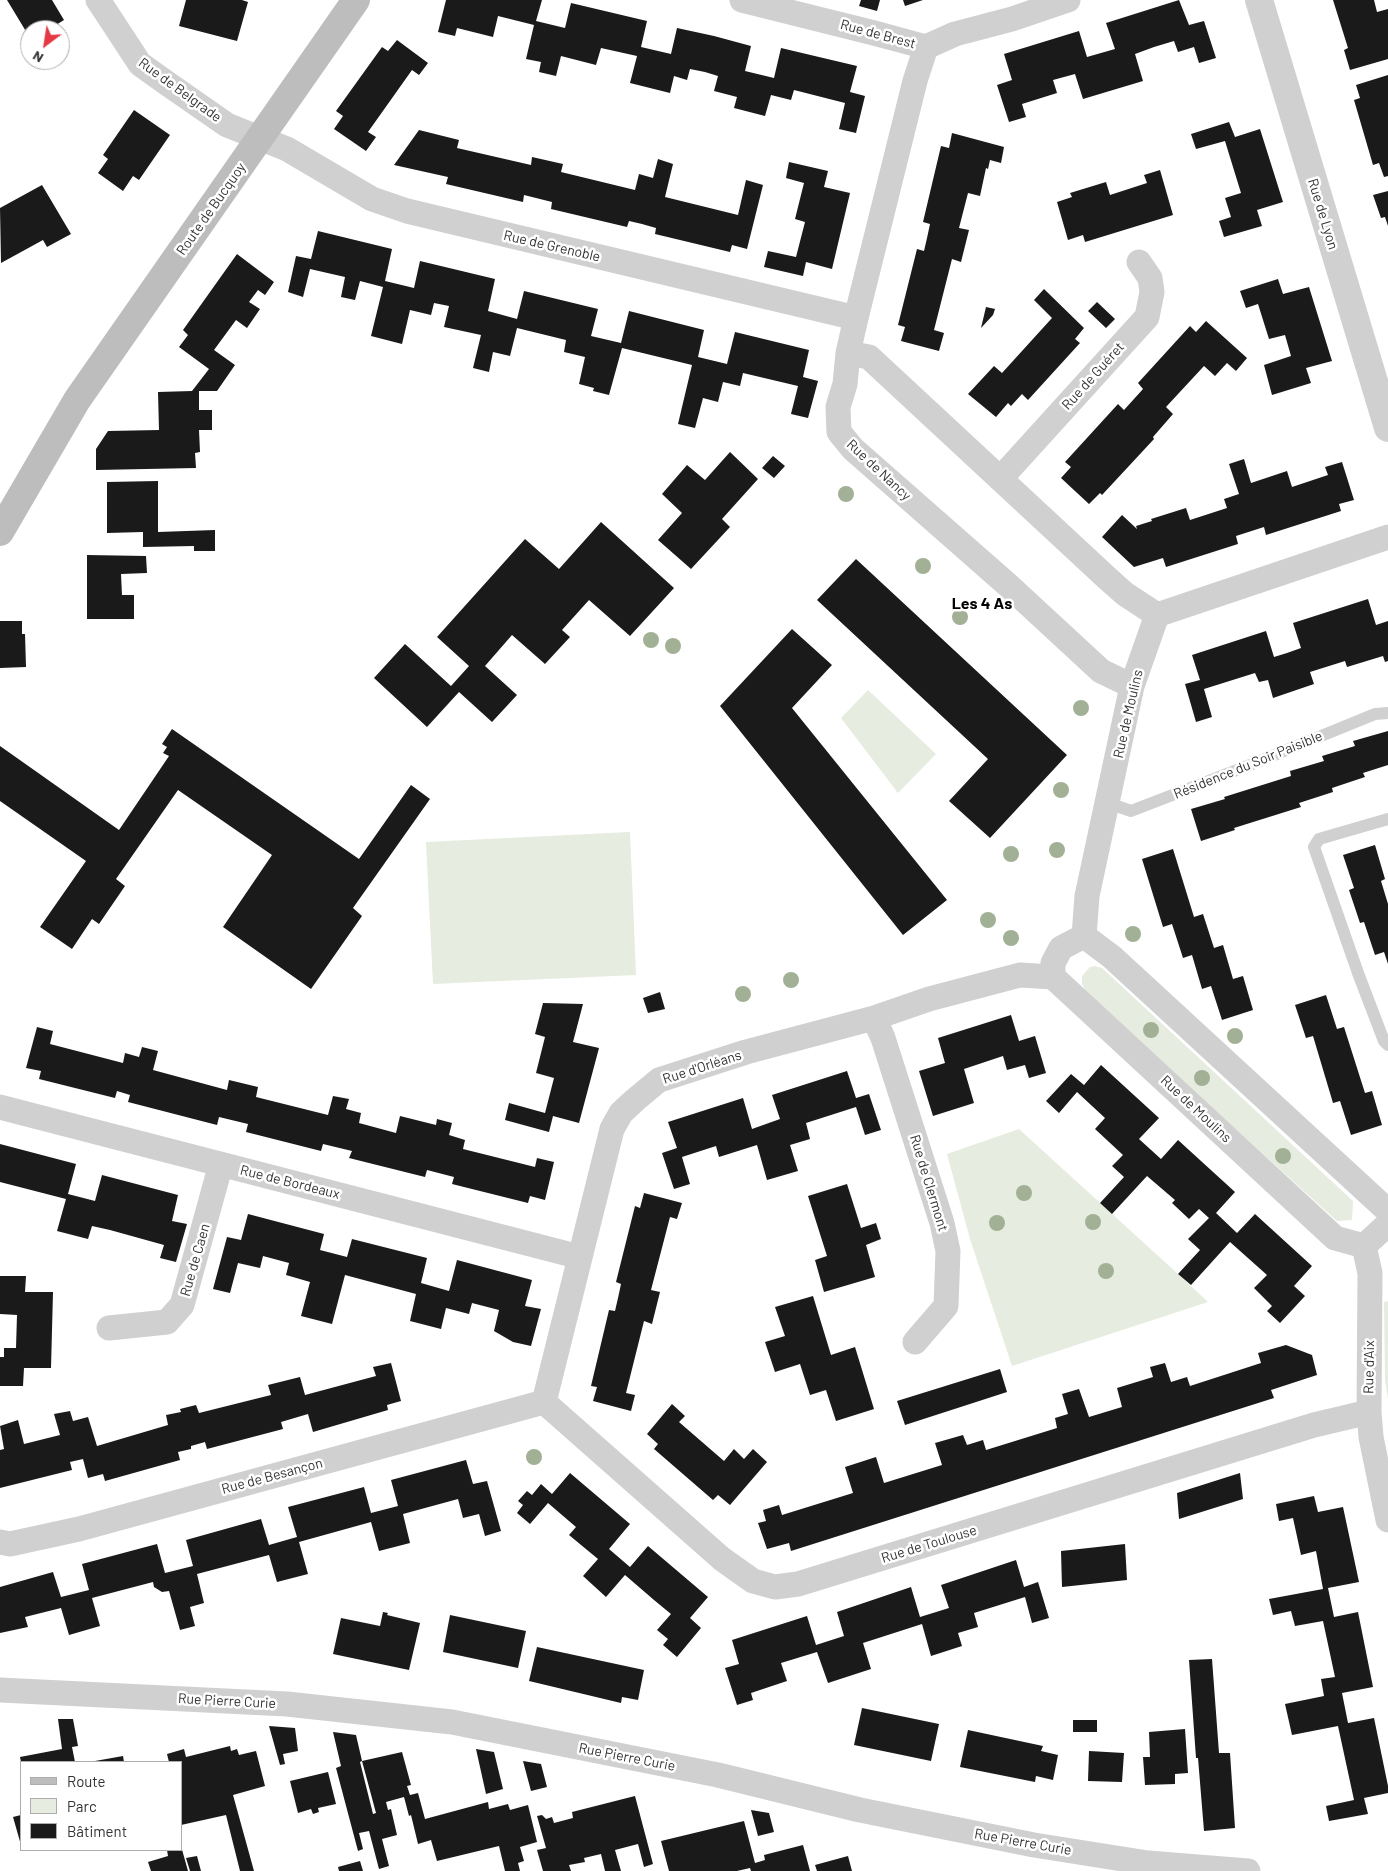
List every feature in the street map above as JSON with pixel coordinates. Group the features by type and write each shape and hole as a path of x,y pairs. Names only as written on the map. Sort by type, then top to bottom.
{"main road":[{"name":"Route de Bucquoy","path":"0,532 66,417 356,0"},
{"name":"Route de Bucquoy","path":"0,494 66,417"}],"street":[{"name":"Rue de Belgrade","path":"98,0 140,64 227,125 260,138"},
{"name":"Rue de Brest","path":"742,0 874,32 926,47 1009,9 1068,0"},
{"name":"Rue de Lyon","path":"1259,0 1388,428"},
{"path":"856,318 915,81 926,47"},
{"name":"Rue de Grenoble","path":"260,138 287,149 372,199 407,211 856,318"},
{"name":"Rue de Guéret","path":"1000,479 1147,316 1152,292 1150,278 1139,262"},
{"name":"Rue de Nancy","path":"856,318 848,352 845,384 838,407 839,432 853,448 1009,586 1101,671 1132,686"},
{"path":"848,352 869,358 1124,594 1157,615 1388,537"},
{"name":"Rue de Moulins","path":"1084,936 1087,896 1132,686 1157,615"},
{"path":"1053,977 1053,963 1061,948 1084,936 1112,957 1388,1212"},
{"name":"Rue d'Orléans","path":"544,1402 612,1129 621,1113 659,1080 746,1052 874,1018 929,999 1020,975 1053,977"},
{"name":"Rue de Moulins","path":"1053,977 1335,1238 1364,1246"},
{"name":"Rue de Clermont","path":"874,1018 883,1038 942,1223 948,1251 946,1306 915,1342"},
{"name":"Rue de Bordeaux","path":"0,1108 580,1257"},
{"name":"Rue de Caen","path":"109,1328 167,1322 182,1305 222,1164"},
{"path":"1364,1246 1388,1224"},
{"name":"Rue d'Aix","path":"1364,1246 1370,1273 1369,1412 1371,1437 1388,1520"},
{"name":"Rue de Toulouse","path":"544,1402 722,1559 753,1581 775,1587 798,1584 1314,1425 1369,1412"},
{"name":"Rue de Besançon","path":"0,1542 10,1544 79,1529 544,1402"},
{"name":"Rue Pierre Curie","path":"0,1690 286,1704 452,1722 661,1763 860,1810 1034,1845 1148,1863 1248,1871"}],"lane":[{"name":"Résidence du Soir Paisible","path":"1108,804 1131,811 1375,714 1388,713"},
{"path":"1388,819 1319,839 1314,847 1358,973 1384,1041 1388,1045"}],"green space":[{"path":"868,690 936,754 898,793 841,718"},
{"path":"630,832 636,975 433,984 426,842"},
{"path":"1090,967 1102,968 1353,1201 1352,1220 1337,1221 1093,1000 1082,984 1082,976"},
{"path":"1019,1129 1208,1302 1012,1366 970,1239 947,1154"},
{"path":"1388,1301 1388,1400 1385,1379 1384,1302"}],"building":[{"path":"7,0 52,0 64,20 20,20"},
{"path":"186,0 242,0 248,2 237,41 179,26"},
{"path":"446,0 542,0 536,21 565,28 571,3 647,21 641,47 671,54 677,28 714,36 751,46 745,71 774,78 781,48 857,66 850,92 865,96 856,133 839,129 845,103 794,90 791,100 771,95 765,116 734,108 737,97 714,91 718,76 705,72 690,69 687,80 674,76 670,93 630,83 637,56 601,48 596,65 561,56 556,76 539,72 541,62 526,59 534,25 498,16 493,37 457,28 455,36 438,32"},
{"path":"861,0 880,0 877,11 859,6"},
{"path":"903,0 923,0 905,6"},
{"path":"1179,0 1189,25 1204,21 1216,58 1199,63 1194,47 1178,52 1174,41 1154,47 1135,54 1143,81 1083,99 1075,74 1053,80 1057,93 1022,104 1026,117 1009,122 997,85 1012,80 1004,54 1079,31 1087,57 1115,49 1106,23"},
{"path":"1333,0 1374,0 1377,12 1388,9 1388,59 1350,70 1344,50 1348,48"},
{"path":"397,40 428,63 419,75 412,70 368,132 376,137 366,151 334,129 343,116 336,111 382,47 388,51"},
{"path":"1388,75 1388,176 1384,177 1379,163 1373,165 1354,100 1360,98 1356,85"},
{"path":"134,110 170,135 139,180 133,176 123,191 98,173 108,159 103,155"},
{"path":"1229,122 1235,137 1260,129 1283,202 1257,210 1262,226 1224,237 1219,221 1231,217 1225,198 1241,193 1225,141 1196,149 1191,134"},
{"path":"419,130 459,140 457,148 531,165 532,157 563,164 561,172 635,190 639,174 653,178 658,159 673,164 665,197 738,215 746,180 763,185 747,249 732,245 730,252 655,234 656,228 642,224 629,221 627,227 551,209 552,202 524,195 523,202 446,184 448,177 394,165"},
{"path":"952,133 1004,147 1001,163 990,160 988,169 986,168 980,196 968,193 959,228 969,230 961,262 952,259 934,330 944,333 939,351 901,341 905,327 898,325 917,249 924,251 930,224 923,222 941,146 949,148"},
{"path":"789,162 828,171 824,187 850,193 832,269 806,262 803,276 764,267 768,251 796,257 805,222 795,219 804,183 786,178"},
{"path":"1160,170 1173,215 1085,242 1083,235 1068,240 1057,202 1072,197 1070,193 1106,182 1110,195 1147,183 1144,175"},
{"path":"42,185 71,234 47,247 43,240 1,263 0,208"},
{"path":"1388,191 1388,226 1385,217 1381,218 1373,195"},
{"path":"318,231 392,249 385,281 414,288 420,261 495,279 488,311 517,319 524,291 598,309 591,336 621,343 629,311 704,330 698,357 727,364 735,332 809,350 803,377 818,381 808,418 791,414 798,386 743,373 740,386 723,382 718,402 703,398 695,428 678,424 692,365 622,348 609,395 593,391 594,388 579,384 585,357 564,352 566,340 517,328 510,356 493,352 489,372 473,368 481,335 444,327 449,306 434,303 431,315 410,310 402,344 371,336 383,287 360,281 355,300 341,297 345,277 310,269 303,297 288,292 296,256 311,259"},
{"path":"237,254 274,282 265,295 258,290 249,302 260,309 247,328 236,320 214,350 235,365 217,391 199,391 199,410 212,410 212,430 199,430 200,452 195,453 196,468 96,470 96,449 108,431 159,430 158,392 192,391 209,369 179,347 188,335 183,330"},
{"path":"1278,279 1283,294 1309,287 1332,361 1306,368 1311,383 1272,395 1264,365 1291,356 1285,335 1269,339 1258,304 1246,308 1240,291"},
{"path":"1044,289 1084,328 1075,339 1080,343 1028,400 1022,394 1011,406 1008,403 996,417 968,394 994,366 1002,373 1052,318 1034,300"},
{"path":"1097,302 1115,319 1106,328 1088,311"},
{"path":"986,307 995,309 993,315 981,328"},
{"path":"1206,321 1247,358 1236,371 1227,363 1215,376 1204,366 1166,407 1173,414 1153,437 1154,439 1102,495 1100,493 1089,504 1061,478 1071,467 1065,462 1118,404 1124,410 1143,389 1138,383 1190,326 1196,332"},
{"path":"730,452 758,479 722,519 730,527 691,569 658,540 682,513 662,494 687,465 705,480"},
{"path":"773,456 785,466 774,478 762,468"},
{"path":"1244,459 1251,483 1287,471 1292,487 1328,475 1325,467 1342,462 1354,500 1339,504 1341,511 1266,535 1264,527 1236,536 1238,544 1166,567 1163,558 1134,567 1102,537 1122,515 1137,529 1136,526 1152,521 1151,519 1186,508 1190,520 1227,508 1224,499 1239,494 1229,464"},
{"path":"158,481 158,532 215,530 215,551 194,551 194,546 143,547 143,532 107,533 107,482"},
{"path":"601,522 674,588 630,636 589,600 562,630 570,637 545,664 512,635 485,666 517,695 492,722 459,692 427,727 374,678 405,644 451,686 469,666 437,637 525,539 559,569"},
{"path":"87,555 146,556 147,573 121,574 122,595 134,595 134,619 87,619"},
{"path":"856,559 1067,755 990,838 949,801 988,759 817,600"},
{"path":"1368,599 1376,625 1388,621 1388,661 1385,662 1383,656 1347,667 1345,661 1310,672 1314,684 1273,698 1268,680 1259,682 1255,673 1204,689 1212,717 1196,722 1185,684 1200,680 1192,655 1266,631 1274,657 1287,653 1301,648 1293,623"},
{"path":"0,621 22,621 22,634 25,634 26,667 0,668"},
{"path":"792,629 832,665 792,708 947,900 903,935 720,706"},
{"path":"172,729 359,859 411,785 430,799 353,908 362,916 311,989 223,927 272,855 178,790 116,879 125,886 99,924 92,919 72,949 40,927 86,861 0,801 0,746 119,830 169,756 163,753 167,747 162,744"},
{"path":"1388,731 1388,765 1363,773 1365,777 1332,788 1333,792 1299,803 1301,807 1234,828 1235,830 1201,841 1191,809 1291,776 1290,771 1324,761 1322,756 1355,746 1353,741"},
{"path":"1375,845 1385,879 1381,881 1388,904 1388,964 1384,952 1375,955 1364,922 1360,923 1349,890 1354,888 1343,855"},
{"path":"1173,849 1194,917 1203,914 1214,948 1223,945 1233,979 1243,976 1253,1010 1222,1020 1211,986 1202,989 1192,955 1183,958 1172,924 1163,927 1142,859"},
{"path":"660,992 665,1009 648,1013 643,998"},
{"path":"1326,995 1337,1029 1344,1027 1365,1093 1372,1091 1382,1125 1351,1135 1340,1101 1333,1103 1313,1036 1306,1038 1295,1005"},
{"path":"543,1003 583,1004 573,1042 599,1048 579,1123 553,1116 549,1132 505,1120 509,1103 545,1113 554,1078 536,1073 545,1037 535,1034"},
{"path":"1011,1015 1019,1041 1035,1036 1046,1073 1029,1078 1025,1065 1007,1070 1003,1056 964,1069 974,1103 933,1116 919,1071 945,1063 938,1038"},
{"path":"37,1027 53,1031 50,1044 123,1063 125,1053 139,1057 142,1047 158,1051 153,1070 227,1090 229,1080 258,1087 256,1097 328,1115 333,1096 349,1099 346,1109 361,1113 359,1123 396,1133 400,1116 436,1125 437,1119 452,1123 449,1135 465,1140 463,1149 535,1167 537,1158 554,1162 545,1200 530,1196 528,1203 452,1184 454,1177 427,1170 425,1177 349,1158 352,1151 323,1144 321,1151 246,1132 248,1124 219,1117 217,1125 128,1102 130,1095 117,1091 115,1098 39,1079 41,1071 26,1068"},
{"path":"1101,1065 1159,1118 1139,1139 1161,1159 1178,1140 1235,1192 1216,1213 1237,1233 1255,1214 1312,1266 1294,1286 1305,1296 1280,1323 1267,1311 1272,1306 1254,1288 1267,1275 1230,1242 1191,1285 1178,1274 1200,1250 1188,1239 1209,1218 1199,1209 1189,1219 1172,1203 1175,1200 1147,1176 1112,1214 1100,1203 1124,1177 1112,1166 1123,1155 1095,1129 1105,1118 1077,1092 1059,1113 1046,1101 1071,1074 1084,1085"},
{"path":"847,1071 856,1098 869,1094 881,1130 865,1135 856,1107 806,1123 810,1139 790,1145 798,1171 767,1180 757,1145 719,1157 716,1146 682,1157 690,1184 674,1189 662,1153 677,1148 668,1122 743,1098 752,1129 780,1119 772,1095"},
{"path":"0,1144 76,1164 68,1194 95,1201 102,1175 178,1195 172,1221 187,1224 176,1262 160,1258 164,1245 110,1230 92,1226 88,1239 57,1231 66,1199 0,1182"},
{"path":"847,1184 861,1228 876,1223 881,1239 866,1245 875,1277 824,1292 815,1260 827,1256 808,1196"},
{"path":"644,1193 682,1203 677,1219 670,1217 651,1290 660,1292 652,1324 644,1321 626,1393 635,1395 631,1411 593,1401 597,1387 591,1386 609,1310 615,1311 621,1284 616,1282 635,1206 640,1208"},
{"path":"248,1214 324,1234 320,1250 347,1257 352,1239 427,1258 421,1283 449,1291 457,1260 532,1280 525,1306 541,1309 531,1346 513,1342 494,1331 499,1310 472,1303 469,1314 446,1308 441,1329 410,1321 416,1294 345,1275 332,1324 301,1316 310,1282 286,1275 289,1263 263,1256 260,1268 238,1263 230,1293 213,1289 227,1237 241,1240"},
{"path":"0,1276 26,1276 25,1292 53,1292 51,1368 24,1368 23,1386 0,1386 0,1357 4,1357 4,1348 16,1348 17,1315 0,1314"},
{"path":"813,1296 831,1355 855,1347 874,1409 836,1421 826,1390 810,1395 800,1364 775,1372 765,1342 785,1336 775,1307"},
{"path":"1286,1345 1312,1355 1317,1375 1271,1390 1274,1398 791,1551 789,1543 767,1549 758,1523 766,1521 763,1510 779,1505 782,1515 853,1493 845,1467 876,1457 884,1483 942,1465 935,1443 963,1435 967,1445 983,1440 986,1450 1057,1428 1055,1418 1068,1414 1062,1394 1079,1389 1089,1417 1122,1407 1117,1388 1153,1377 1150,1367 1165,1363 1171,1382 1187,1377 1190,1386 1261,1363 1258,1353"},
{"path":"391,1363 401,1401 387,1405 388,1410 313,1432 308,1414 281,1422 283,1429 207,1449 205,1442 191,1446 191,1449 178,1452 180,1460 105,1481 103,1474 88,1478 83,1459 70,1462 72,1470 0,1488 0,1450 4,1449 0,1426 18,1420 24,1444 60,1435 54,1414 70,1411 73,1421 88,1417 97,1446 168,1425 166,1415 181,1412 180,1409 196,1405 199,1413 271,1395 268,1385 300,1377 305,1395 376,1376 373,1367"},
{"path":"1000,1369 1007,1392 905,1425 897,1401"},
{"path":"672,1404 685,1416 679,1422 724,1461 734,1449 744,1459 753,1449 767,1462 730,1505 718,1495 713,1500 654,1449 658,1444 647,1434"},
{"path":"466,1460 473,1484 487,1481 501,1531 485,1536 479,1514 463,1518 458,1499 403,1514 410,1543 379,1551 371,1522 299,1542 308,1574 277,1582 269,1555 197,1574 204,1603 190,1607 195,1626 180,1630 169,1591 162,1592 154,1587 153,1582 92,1598 100,1626 69,1635 61,1608 25,1617 28,1627 0,1633 0,1587 53,1572 61,1597 89,1590 82,1564 157,1544 165,1573 193,1566 186,1540 261,1519 269,1545 297,1537 288,1507 364,1487 371,1513 398,1506 391,1480"},
{"path":"570,1473 630,1524 609,1549 630,1567 648,1546 708,1597 690,1618 701,1628 677,1657 663,1645 668,1639 657,1630 671,1614 625,1575 606,1597 583,1576 598,1559 569,1535 576,1527 548,1503 530,1524 517,1513 523,1505 518,1501 527,1491 532,1495 541,1484 552,1494"},
{"path":"1240,1473 1243,1499 1179,1519 1177,1493"},
{"path":"1314,1496 1318,1512 1343,1507 1359,1582 1328,1588 1334,1617 1358,1612 1373,1687 1342,1693 1348,1723 1374,1718 1388,1786 1388,1793 1364,1798 1368,1814 1329,1821 1326,1806 1354,1800 1338,1726 1292,1735 1285,1704 1324,1696 1321,1679 1335,1677 1323,1621 1295,1626 1291,1611 1273,1615 1269,1599 1323,1589 1316,1551 1301,1555 1293,1518 1279,1521 1276,1504"},
{"path":"1125,1544 1127,1580 1062,1587 1061,1551"},
{"path":"1016,1560 1024,1587 1038,1582 1049,1618 1032,1623 1025,1597 974,1613 978,1627 958,1633 962,1646 931,1656 922,1624 863,1643 871,1669 828,1683 817,1652 781,1663 787,1681 751,1693 753,1700 737,1705 725,1668 739,1664 732,1640 807,1616 816,1645 844,1636 837,1612 911,1587 920,1617 949,1608 941,1585"},
{"path":"383,1612 388,1613 387,1615 420,1623 409,1670 333,1654 341,1618 380,1626"},
{"path":"450,1615 526,1631 518,1668 443,1652"},
{"path":"537,1647 644,1670 638,1700 622,1697 621,1703 529,1681"},
{"path":"1212,1659 1219,1753 1230,1753 1235,1828 1204,1831 1198,1758 1196,1758 1189,1660"},
{"path":"862,1708 939,1724 931,1761 854,1745"},
{"path":"58,1719 73,1719 78,1746 72,1747 75,1761 21,1761 20,1757 62,1749"},
{"path":"1073,1720 1097,1720 1097,1732 1073,1732"},
{"path":"269,1726 295,1728 298,1751 283,1754 285,1764 280,1765"},
{"path":"1185,1729 1188,1773 1175,1774 1175,1784 1145,1785 1143,1757 1150,1757 1149,1732"},
{"path":"968,1730 1043,1746 1041,1751 1058,1755 1053,1780 1036,1776 1035,1782 960,1767"},
{"path":"333,1732 356,1735 362,1761 402,1752 411,1785 407,1786 410,1795 418,1793 425,1819 488,1802 489,1809 508,1804 510,1810 528,1805 537,1842 520,1847 524,1861 518,1863 520,1871 505,1871 499,1846 437,1861 431,1840 418,1844 411,1815 409,1816 404,1797 386,1802 388,1810 391,1809 397,1835 382,1839 389,1866 379,1869 369,1831 359,1833 363,1849 358,1851 336,1768 341,1766","holes":["362,1761 376,1813 373,1814 360,1762"]},
{"path":"230,1746 231,1751 237,1749 239,1755 256,1751 265,1786 233,1795 254,1871 240,1871 226,1815 182,1825 182,1761 169,1761 167,1754 184,1749 186,1757"},
{"path":"476,1749 494,1752 503,1789 486,1794"},
{"path":"1089,1751 1124,1753 1122,1782 1088,1781"},
{"path":"123,1756 124,1761 95,1761"},
{"path":"523,1761 541,1764 547,1787 531,1791"},
{"path":"328,1772 336,1804 318,1808 319,1812 313,1814 311,1809 298,1813 290,1781"},
{"path":"635,1796 653,1864 644,1867 638,1844 615,1850 621,1871 605,1871 601,1854 584,1858 585,1862 569,1865 571,1871 543,1871 537,1850 546,1848 537,1816 542,1815 546,1819 552,1817 554,1823 573,1818 572,1812"},
{"path":"751,1810 769,1813 774,1832 758,1836"},
{"path":"20,1815 20,1842 13,1817"},
{"path":"744,1821 755,1863 765,1860 764,1855 803,1845 810,1871 751,1871 750,1868 737,1871 669,1871 661,1841"},
{"path":"182,1850 188,1871 151,1871 148,1862 168,1856 167,1851"},
{"path":"197,1856 201,1871 190,1871 186,1858"},
{"path":"848,1856 852,1871 817,1871 815,1865"},
{"path":"360,1861 363,1871 339,1871 338,1867"}],"district":[{"name":"Les 4 As","path":"982,604"}]}
